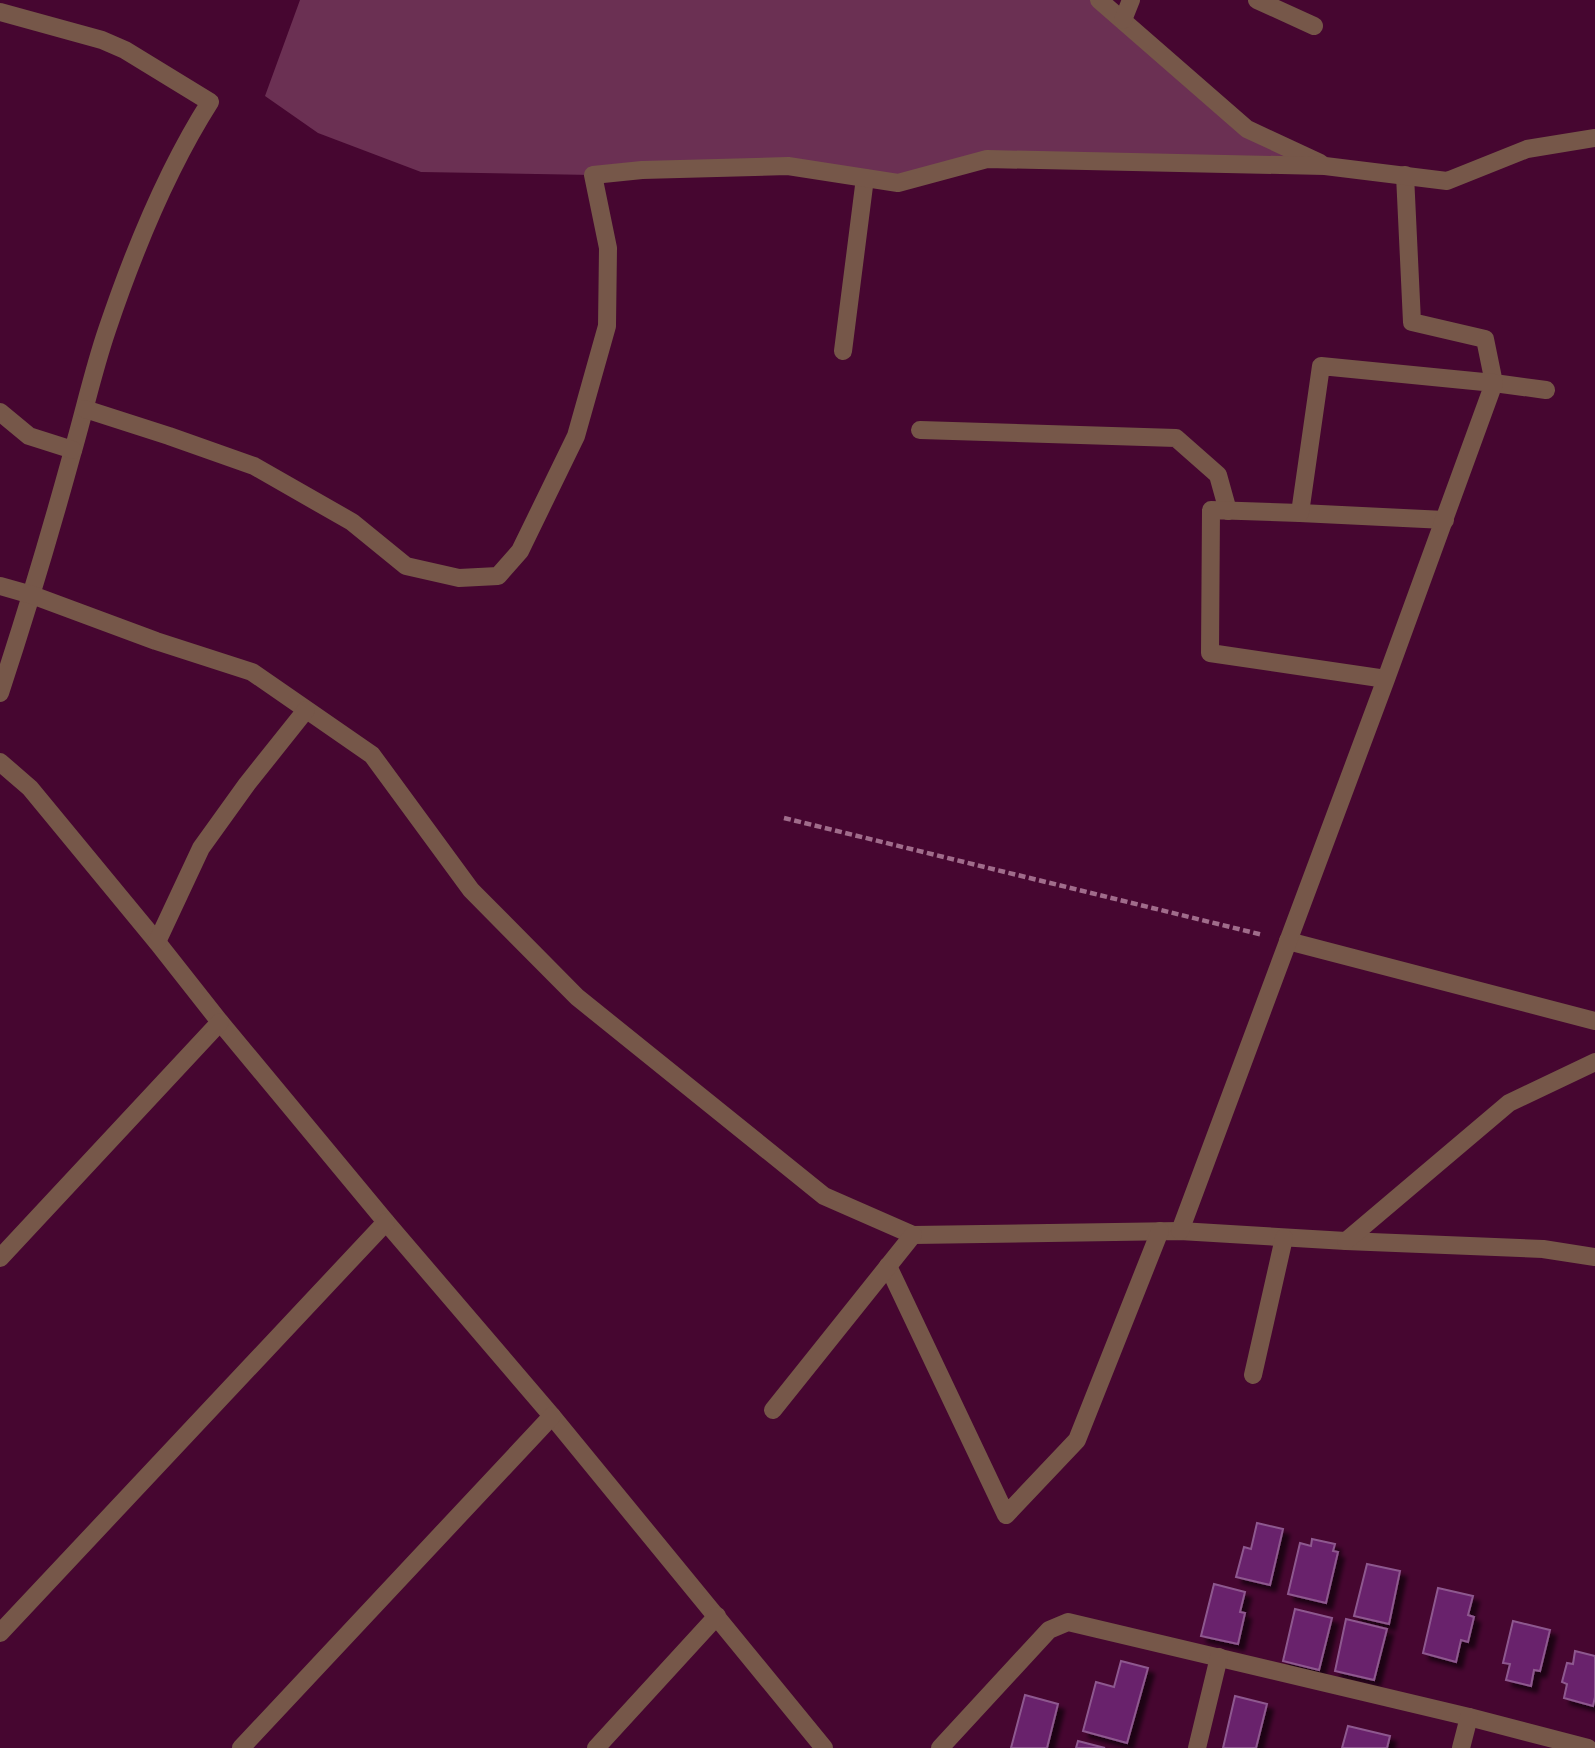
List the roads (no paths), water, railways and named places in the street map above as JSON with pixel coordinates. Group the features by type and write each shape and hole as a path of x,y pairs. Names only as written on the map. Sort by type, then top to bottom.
{"street":[{"path":"1099,0 1247,129 1325,166"},
{"path":"1123,20 1131,0"},
{"path":"1257,0 1314,26"},
{"path":"0,12 102,40 125,50 210,102 195,125 169,177 128,273 107,331 32,595 0,693"},
{"path":"85,409 254,466 352,522 406,566 459,578 498,576 520,551 576,436 607,326 608,248 593,174 788,166 898,183 987,159 1325,166 1447,181 1527,149 1595,138"},
{"path":"1180,1231 1494,383 1485,339 1412,321 1405,175"},
{"path":"843,351 865,178"},
{"path":"1300,513 1321,366 1546,390"},
{"path":"0,412 29,436 74,450"},
{"path":"920,430 1176,438 1218,475 1228,511"},
{"path":"1386,679 1210,653 1211,510 1445,520"},
{"path":"0,586 251,672 372,755 471,890 577,997 824,1196 913,1235 1180,1231 1543,1249 1595,1257"},
{"path":"157,942 201,848 247,784 306,710"},
{"path":"0,762 30,788 220,1022 552,1416 824,1748"},
{"path":"1288,941 1595,1021"},
{"path":"0,1258 220,1022"},
{"path":"1346,1241 1509,1103 1595,1062"},
{"path":"0,1633 386,1222"},
{"path":"888,1266 1006,1515 1077,1440 1160,1231"},
{"path":"773,1410 913,1235"},
{"path":"1253,1375 1284,1238"},
{"path":"241,1748 552,1416"},
{"path":"596,1748 717,1616"},
{"path":"940,1748 1049,1630 1069,1622 1588,1748"},
{"path":"1197,1748 1219,1657"},
{"path":"1461,1748 1469,1717"}]}
